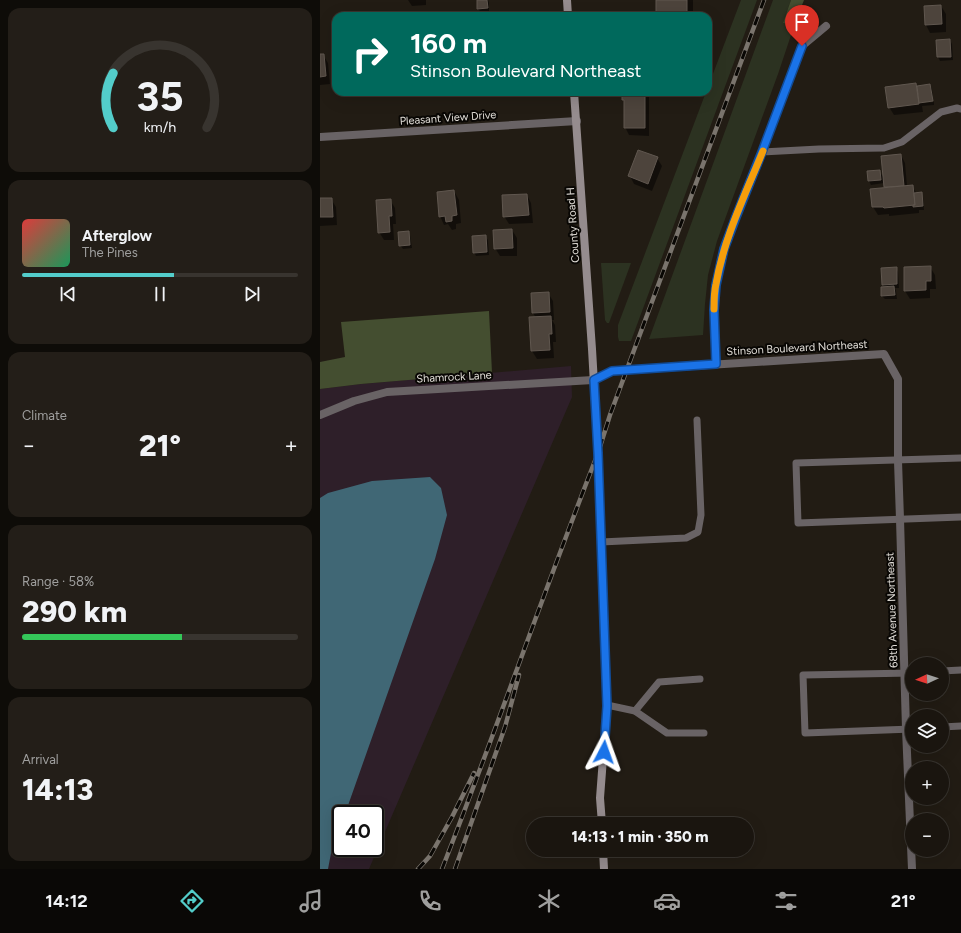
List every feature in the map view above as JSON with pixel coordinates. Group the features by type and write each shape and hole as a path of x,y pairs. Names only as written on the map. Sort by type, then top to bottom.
{"street":[{"path":"567,0 568,12"},
{"path":"716,364 714,310 716,285 724,249 802,46 826,26"},
{"name":"County Road H","path":"574,96 593,356 598,453 607,706 600,798 601,817"},
{"name":"Pleasant View Drive","path":"320,137 577,121"},
{"name":"Stinson Boulevard Northeast","path":"594,380 612,371 884,354"},
{"name":"68th Avenue Northeast","path":"884,354 898,379 898,460 907,657"},
{"name":"Shamrock Lane","path":"320,415 354,401 387,392 594,380"},
{"name":"68th Avenue Northeast","path":"910,753 912,869"},
{"path":"603,857 604,869"}],"lane":[{"path":"762,152 884,148 902,142 942,112 957,108 961,109"},
{"path":"601,542 686,538 698,532 701,515 697,420"},
{"path":"961,458 796,464 798,523 961,517"},
{"path":"949,671 961,670"},
{"path":"905,673 803,675 804,733 905,729"},
{"path":"635,711 659,682 700,679"},
{"path":"607,706 635,711 667,733 704,733"},
{"path":"949,727 961,726"}],"shaded area":[{"path":"571,366 572,397 384,834 384,805 332,805 332,857 374,857 369,869 320,869 320,389 361,384"}],"green space":[{"path":"741,0 757,0 631,341 619,341 618,325 704,96 712,96 712,76"},
{"path":"773,0 791,0 783,23 794,26 717,241 708,275 703,335 649,339"},
{"path":"791,0 804,0 794,26 783,23"},
{"path":"601,263 631,263 609,323 605,320"},
{"path":"489,311 492,373 320,389 320,362 345,357 341,322"}],"water":[{"path":"430,477 441,488 447,515 435,559 348,805 332,805 332,848 328,869 320,869 320,498 328,493 372,481"}],"building":[{"path":"477,0 487,0 488,8 477,9"},
{"path":"656,0 687,0 687,12 656,12"},
{"path":"941,5 942,24 925,25 924,6"},
{"path":"950,39 951,57 937,57 936,40"},
{"path":"320,54 324,54 326,76 320,77"},
{"path":"916,83 919,104 888,108 885,87"},
{"path":"930,84 933,101 919,103 917,86"},
{"path":"622,96 645,96 645,128 624,128 624,100 622,100"},
{"path":"638,150 658,157 648,184 628,176"},
{"path":"901,154 904,186 884,187 881,156"},
{"path":"880,170 881,180 868,181 867,171"},
{"path":"913,185 915,205 884,208 872,207 870,189"},
{"path":"454,190 457,215 452,216 452,221 446,222 445,216 439,217 437,192"},
{"path":"922,192 923,206 913,207 913,205 915,205 914,193"},
{"path":"527,194 529,215 503,217 502,195"},
{"path":"320,198 332,198 333,217 320,217"},
{"path":"391,199 392,216 389,216 390,232 378,233 376,200"},
{"path":"512,229 513,248 494,249 493,230"},
{"path":"409,231 410,245 399,246 398,232"},
{"path":"486,235 487,252 473,253 472,236"},
{"path":"931,266 931,281 926,281 926,290 904,291 904,267"},
{"path":"897,267 897,284 882,285 881,268"},
{"path":"894,286 895,295 881,296 881,287"},
{"path":"549,292 550,312 532,313 531,293"},
{"path":"551,316 552,334 549,334 550,350 531,351 529,317"}],"railway":[{"path":"442,869 598,453 610,415 764,0"},
{"path":"455,869 505,727 519,675"},
{"path":"418,869 430,856 474,773"}],"slow traffic":[{"path":"714,309 716,285 724,249 763,151"}],"route":[{"path":"604,752 607,706 594,380 612,371 716,364 714,310 716,285 724,249 802,46"}]}
